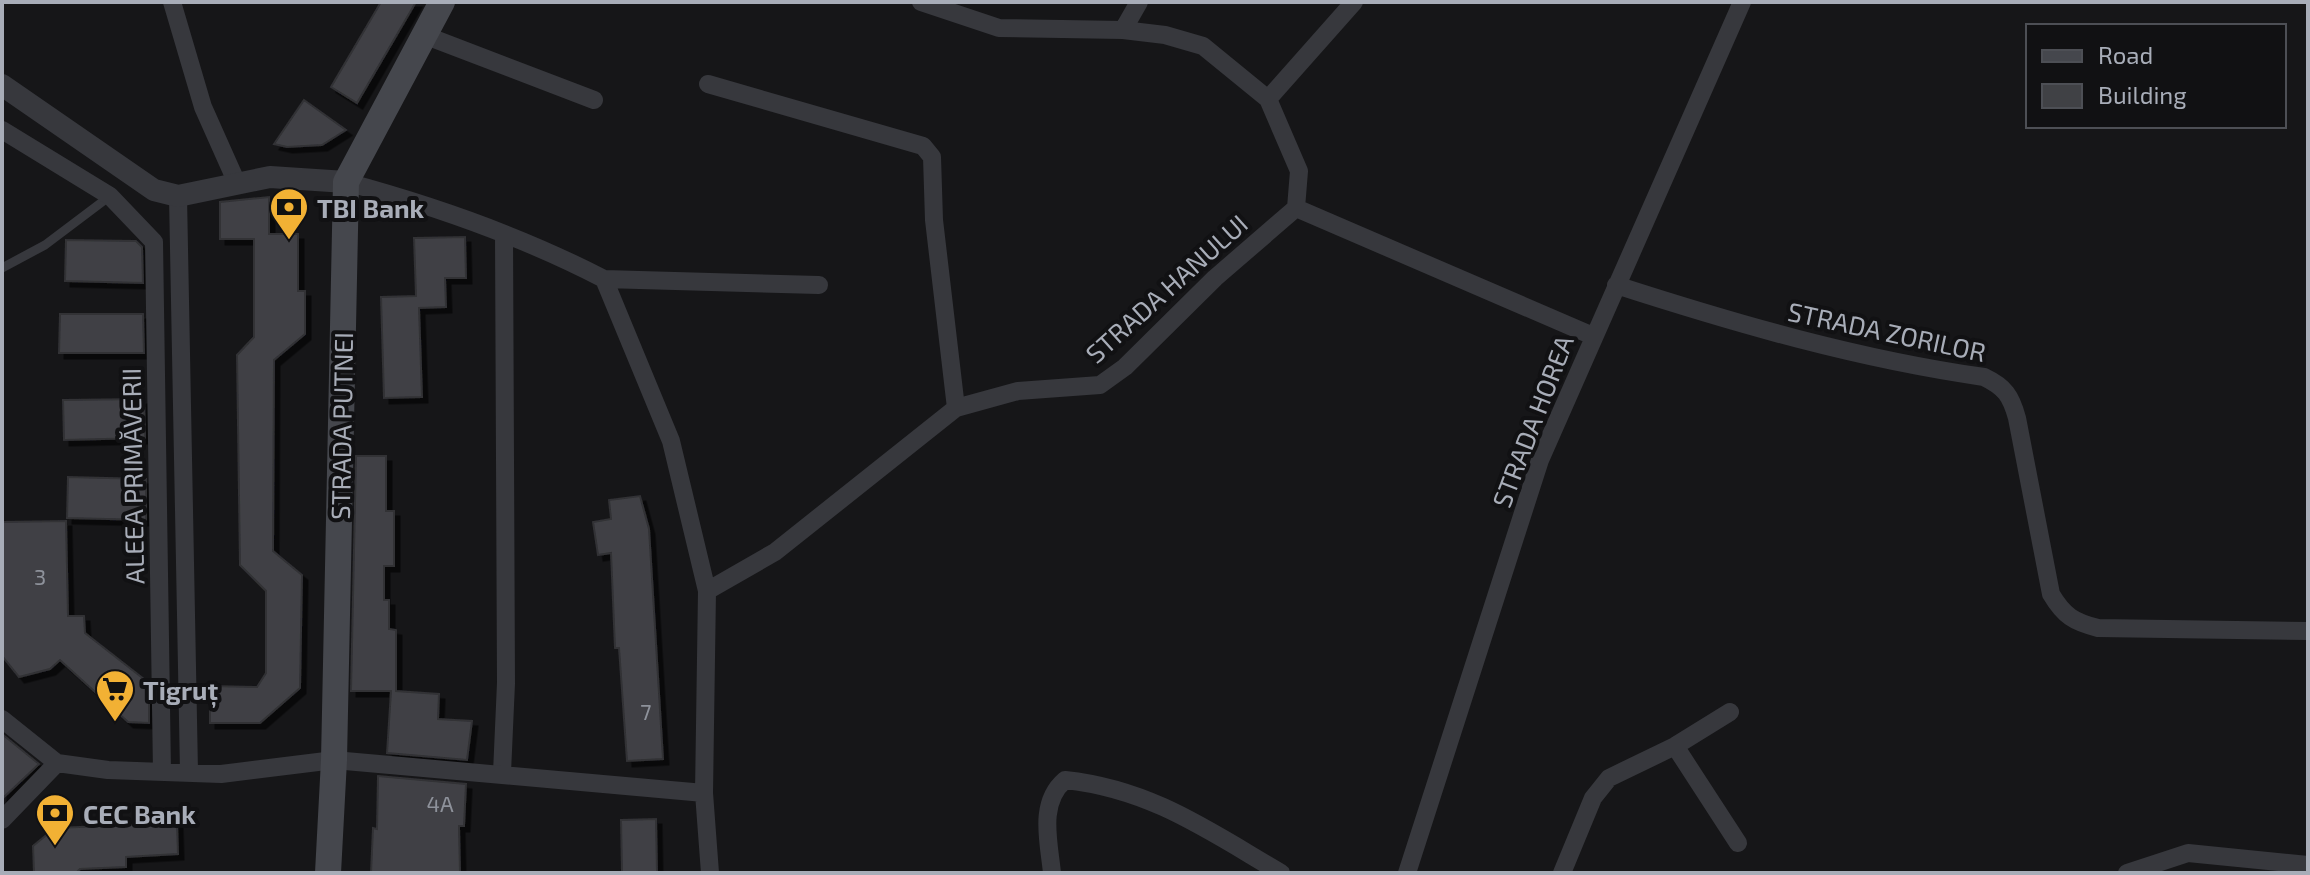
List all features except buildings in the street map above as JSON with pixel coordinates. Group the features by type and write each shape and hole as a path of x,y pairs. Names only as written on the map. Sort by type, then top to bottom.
{"main road":[{"name":"STRADA PUTNEI","path":"328,873 334,760 346,182 442,2"}],"street":[{"path":"172,2 203,107 236,181"},
{"path":"921,2 999,28 1123,30 1165,35 1203,46 1268,99 1299,171 1296,208 1593,336"},
{"path":"1123,30 1139,2"},
{"path":"1268,99 1354,2"},
{"name":"STRADA HOREA","path":"1407,873 1540,460 1742,2"},
{"path":"424,35 594,100"},
{"path":"708,84 923,146 932,157 934,220 956,408"},
{"path":"2,85 132,177 154,190 178,196 236,181 270,177 346,182 424,203 604,279 819,285"},
{"name":"ALEEA PRIMĂVERII","path":"6,138 110,196 154,242 162,772"},
{"path":"110,196 132,177"},
{"name":"ALEEA PRIMĂVERII","path":"178,196 189,772"},
{"name":"STRADA HANULUI","path":"707,591 775,552 956,408 1018,391 1100,385 1125,367 1215,278 1296,208"},
{"path":"502,773 506,683 504,235"},
{"path":"604,279 671,441 707,591 704,793 710,873"},
{"name":"STRADA ZORILOR","path":"1616,285 1743,325 1838,350 1984,377 2003,386 2012,399 2017,418 2051,594 2063,614 2077,623 2098,628 2308,631"},
{"path":"1562,873 1593,798 1609,778 1675,746 1730,712"},
{"path":"2,719 57,763 221,774 334,760 704,793"},
{"path":"1675,746 1738,843"},
{"path":"2,820 57,763"},
{"path":"1052,873 1047,814 1050,797 1065,780 1095,784 1187,815 1252,865 1281,873"},
{"path":"2127,873 2188,853 2233,855 2308,865"}],"lane":[{"path":"2,268 45,245 110,196"}],"place":[{"name":"TBI Bank","path":"289,241"},
{"name":"Tigruț","path":"115,723"},
{"name":"CEC Bank","path":"55,847"}]}
